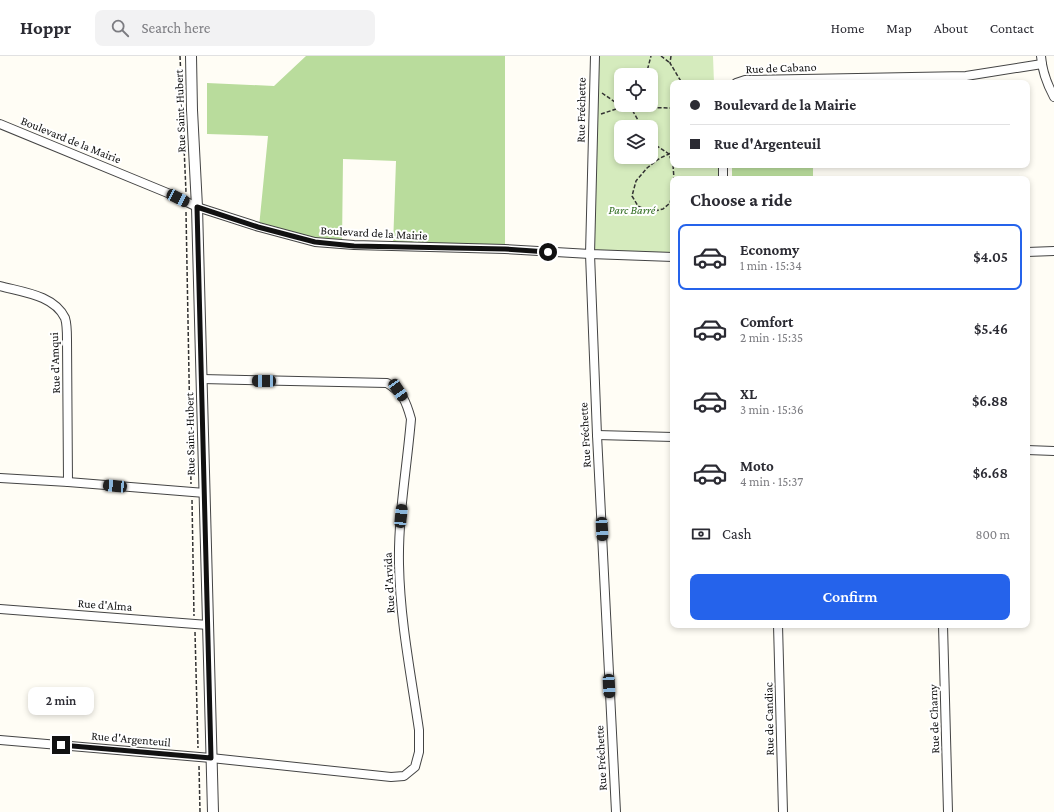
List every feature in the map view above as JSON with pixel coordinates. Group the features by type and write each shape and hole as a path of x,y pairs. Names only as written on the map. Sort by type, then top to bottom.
{"street":[{"name":"Rue Saint-Hubert","path":"191,56 197,207 213,812"},
{"name":"Rue Fréchette","path":"595,56 590,254 597,435 616,812"},
{"name":"Rue de Cabano","path":"745,80 966,76 1041,60"},
{"path":"1041,60 1048,85 1054,96"},
{"name":"Boulevard de la Mairie","path":"0,124 186,201 197,207 258,227 315,242 354,246 505,249 670,257"},
{"path":"1030,252 1054,251"},
{"name":"Rue d'Amqui","path":"0,286 44,298 54,304 65,319 67,340 68,482"},
{"name":"Rue d'Arvida","path":"202,379 388,383 398,390 407,403 411,419 400,531 399,564 401,601 419,730 419,752 415,767 404,776 391,777 211,758"},
{"path":"597,435 670,437"},
{"path":"1030,450 1054,451"},
{"path":"0,478 205,493"},
{"name":"Rue d'Alma","path":"0,609 208,625"},
{"name":"Rue de Candiac","path":"778,628 783,812"},
{"name":"Rue de Charny","path":"943,628 948,812"},
{"name":"Rue d'Argenteuil","path":"0,740 211,758"}],"path":[{"name":"Rue Saint-Hubert","path":"180,56 186,201 194,624 200,812"},
{"path":"648,68 651,56"},
{"path":"661,56 670,63 680,80"},
{"path":"670,63 671,56"},
{"path":"594,87 614,101"},
{"path":"658,108 670,108"},
{"path":"593,117 614,110"},
{"path":"658,147 669,154"},
{"path":"658,159 669,154"},
{"path":"652,164 636,181 632,196 638,206 651,212 663,209 670,203"}],"green space":[{"path":"306,56 505,56 505,249 393,246 396,161 343,159 342,244 259,227 268,136 207,134 207,83 274,86"},
{"name":"Parc Barré","path":"595,56 713,56 714,80 670,80 670,168 718,168 718,176 670,176 670,257 590,254"},
{"path":"732,168 813,168 813,176 732,176"}],"route":[{"path":"61,745 211,758 197,207 258,227 315,242 354,246 505,249 548,252"}]}
